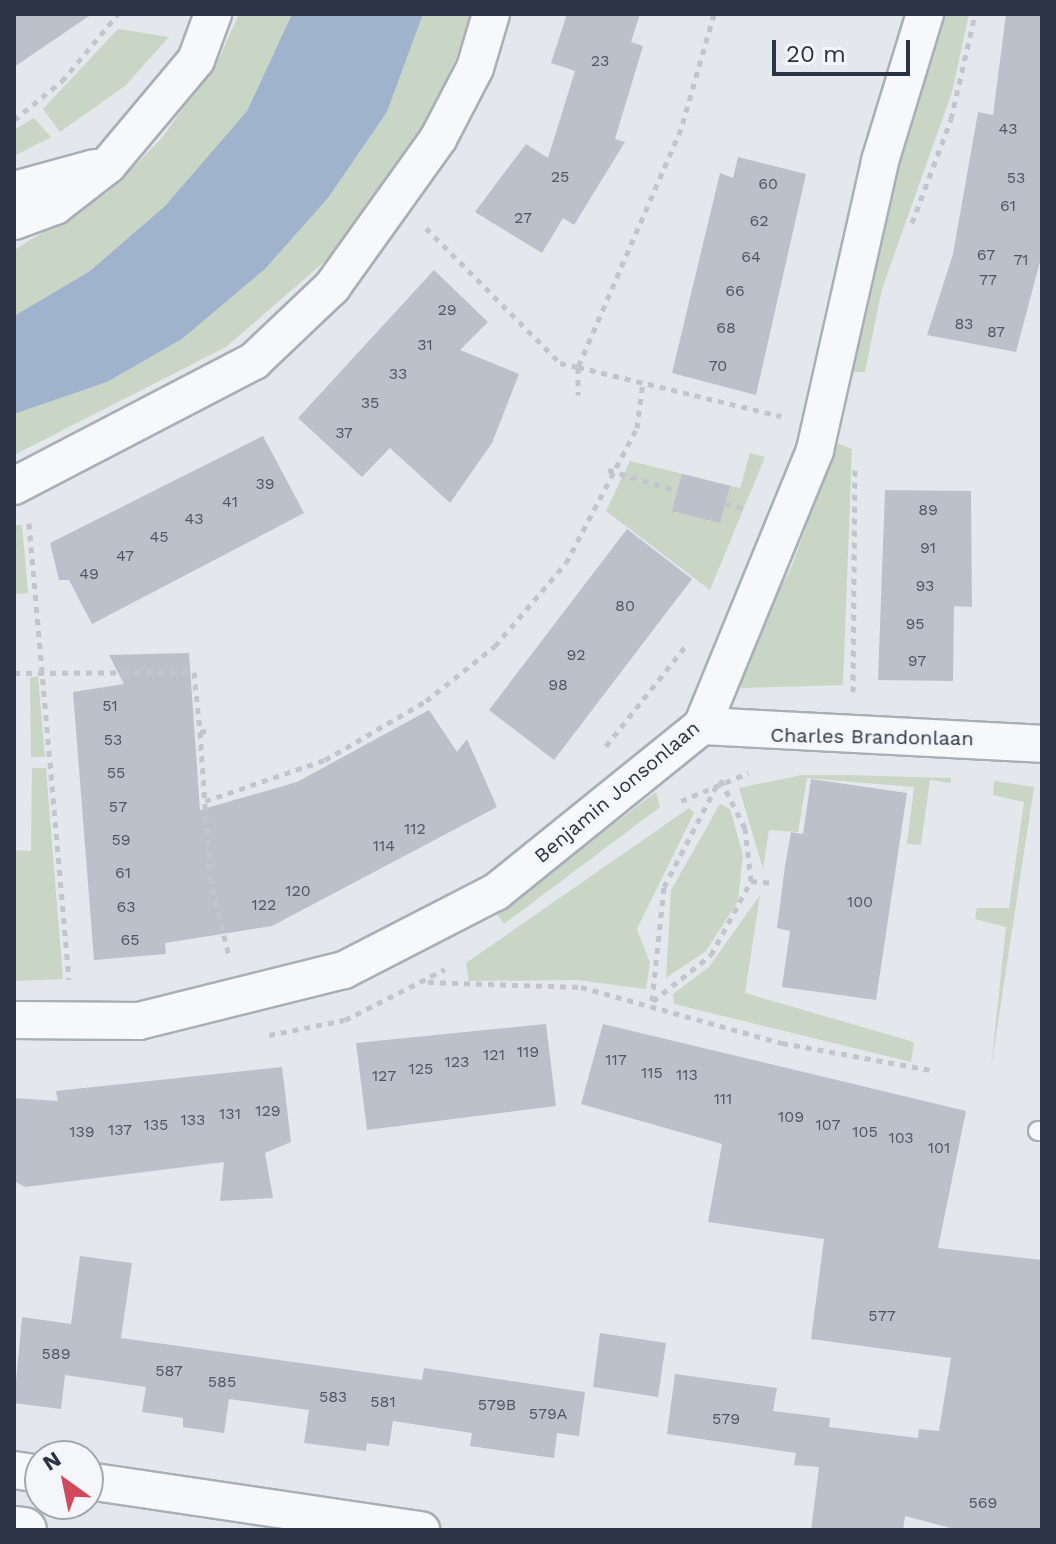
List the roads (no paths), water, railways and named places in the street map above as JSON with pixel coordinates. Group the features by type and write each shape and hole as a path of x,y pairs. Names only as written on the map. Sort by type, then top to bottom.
{"street":[{"path":"14,221 55,206 108,165 196,60 213,14"},
{"path":"21,496 254,361 332,287 399,202 475,68 491,14"},
{"name":"Benjamin Jonsonlaan","path":"14,1020 139,1021 344,970 496,892 702,726 815,450 880,161 925,14"},
{"path":"14,190 108,165"},
{"name":"Charles Brandonlaan","path":"702,726 1042,744"},
{"path":"104,1483 421,1530"},
{"path":"14,1529 24,1530"}],"water":[{"path":"292,14 423,14 387,112 328,198 265,269 182,339 107,382 14,414 14,316 90,271 165,206 247,111"}]}
